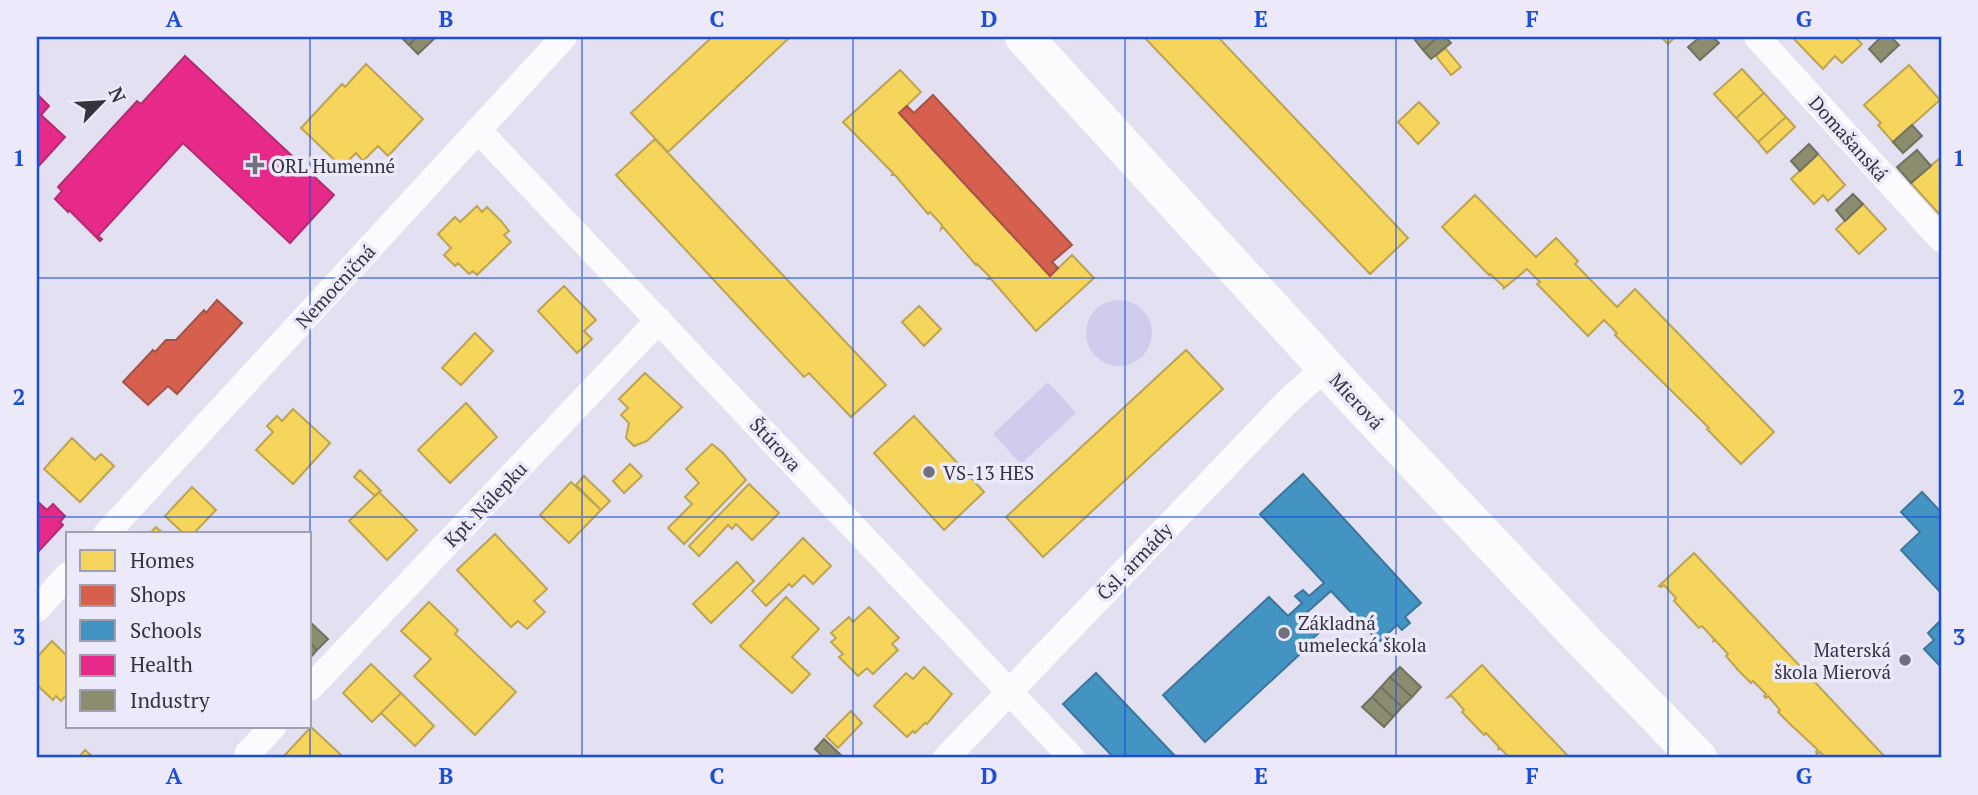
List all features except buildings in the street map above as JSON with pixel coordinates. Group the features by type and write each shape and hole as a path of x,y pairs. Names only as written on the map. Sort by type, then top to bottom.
{"main road":[{"name":"Mierová","path":"1024,37 1325,367 1698,758"}],"street":[{"name":"Nemocničná","path":"108,532 564,37"},
{"name":"Domašanská","path":"1757,37 1941,239"},
{"name":"Štúrova","path":"478,130 1072,758"},
{"name":"Kpt. Nálepku","path":"312,686 659,320"},
{"name":"Čsl. armády","path":"946,758 1278,412 1325,367"},
{"path":"37,609 66,577"},
{"path":"248,753 272,728"}],"shaded area":[{"path":"1119,300 1142,310 1152,333 1142,356 1119,366 1096,356 1086,333 1096,310"},
{"path":"1048,382 1076,413 1021,464 993,434"}],"place":[{"name":"ORL Humenné","path":"255,165"},
{"name":"VS-13 HES","path":"929,472"},
{"name":"Základná umelecká škola","path":"1284,633"},
{"name":"Materská škola Mierová","path":"1905,660"}]}
